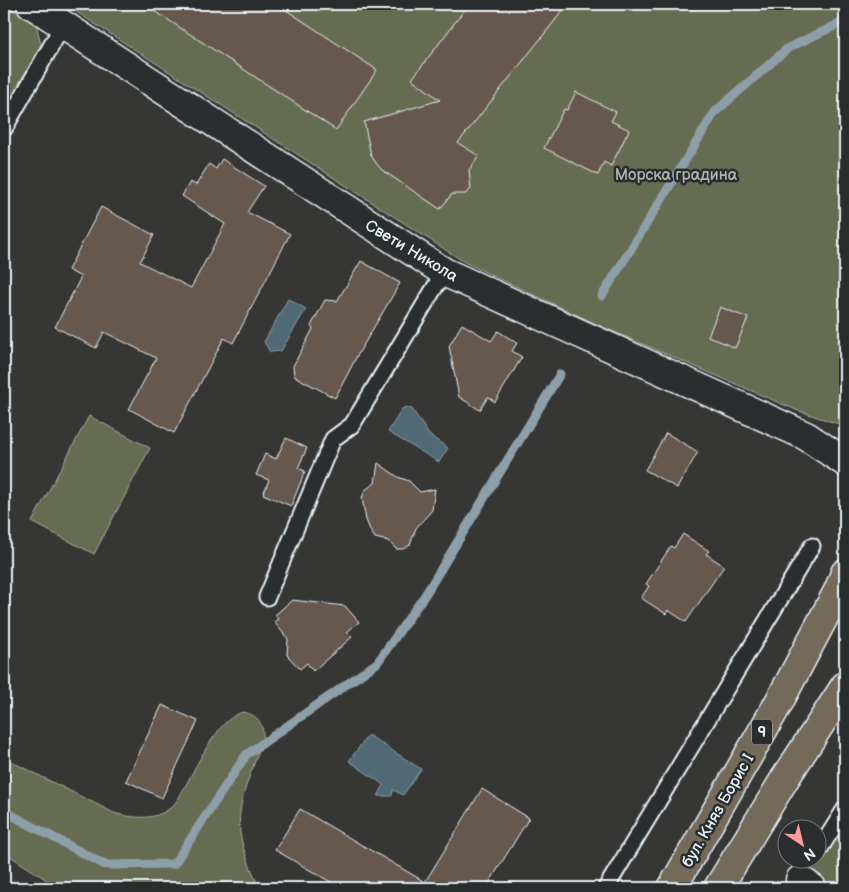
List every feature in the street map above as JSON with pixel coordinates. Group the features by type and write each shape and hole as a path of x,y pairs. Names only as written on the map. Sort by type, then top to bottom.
{"highway":[{"name":"бул. Княз Борис I","path":"672,888 778,704 839,589 845,573"},
{"path":"718,888 784,780 845,686"}],"street":[{"name":"Свети Никола","path":"32,4 444,272 806,436 845,462"}],"lane":[{"path":"4,129 63,25"},
{"path":"266,596 333,439 352,426 444,272"},
{"path":"606,888 812,546"},
{"path":"826,839 845,809"}],"green space":[{"path":"4,4 36,23 41,45 4,112"},
{"name":"Морска градина","path":"64,4 845,4 845,426 796,410 603,327 466,263"},
{"path":"89,416 150,448 94,554 32,522"},
{"path":"243,712 257,718 263,730 263,740 243,797 239,821 243,847 259,888 59,888 4,852 4,758 114,813 136,817 150,817 164,812 173,806 219,730 225,723"},
{"path":"845,809 845,888 812,888 800,880 806,870 826,870 826,839"}],"water":[{"path":"288,299 306,309 281,351 270,352 264,342"},
{"path":"406,407 412,409 429,435 448,448 439,462 388,432 402,409"},
{"path":"368,735 421,769 403,795 393,790 392,796 378,796 384,785 349,761"}],"building":[{"path":"144,4 277,4 377,70 336,130"},
{"path":"469,4 568,4 458,143 479,156 469,170 471,189 465,194 452,194 440,209 382,170 371,155 364,122 440,100 412,79"},
{"path":"576,92 616,112 611,121 629,130 611,166 604,162 598,175 544,148 564,109 567,110"},
{"path":"222,159 264,186 247,212 290,234 233,343 224,338 174,433 129,409 156,358 104,332 96,348 55,327 81,277 68,270 101,207 154,235 140,262 191,288 225,224 182,196 190,182 196,185 209,164 216,169"},
{"path":"361,261 400,283 357,356 335,398 294,376 293,366 313,329 311,326 325,300 337,301"},
{"path":"720,307 748,318 735,348 708,336"},
{"path":"462,324 491,341 498,331 517,343 512,351 522,357 495,402 488,397 480,410 459,397 449,346"},
{"path":"666,433 698,452 677,488 645,470"},
{"path":"286,438 307,448 298,468 305,471 291,506 263,494 269,480 256,475 265,454 276,459"},
{"path":"378,463 398,477 409,481 420,492 435,489 432,510 416,528 410,545 403,549 396,549 388,541 375,538 366,520 362,498 365,490 375,483"},
{"path":"683,534 709,551 706,554 724,566 686,622 668,610 666,614 641,598 649,586 646,584 671,546 674,548"},
{"path":"292,600 345,606 359,622 347,632 352,637 313,671 307,663 300,669 287,655 288,639 274,622 278,619 275,615"},
{"path":"162,705 198,721 162,798 126,781"},
{"path":"482,789 529,818 486,888 341,888 275,850 300,809 425,882"}],"waterway":[{"path":"602,296 715,112 788,48 845,21"},
{"path":"4,811 105,865 174,864 246,755 377,663 425,595 560,374"}]}
